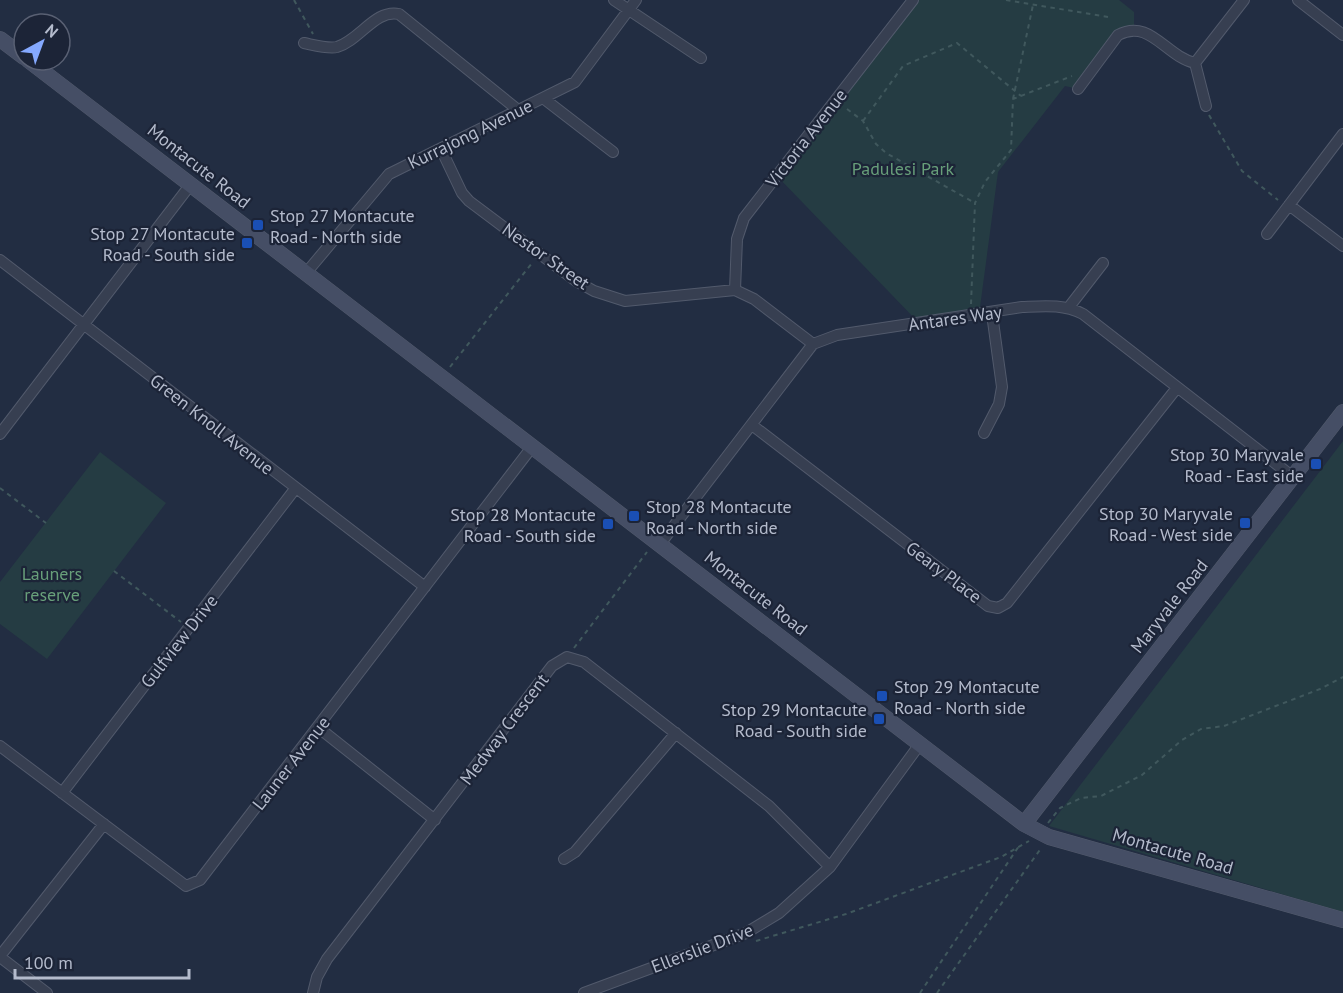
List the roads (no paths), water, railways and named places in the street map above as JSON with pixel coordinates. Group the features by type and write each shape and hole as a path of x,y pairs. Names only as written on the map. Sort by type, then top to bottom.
{"main road":[{"name":"Montacute Road","path":"44,72 1024,824 1046,835 1343,920"},
{"name":"Maryvale Road","path":"1024,824 1343,412"}],"street":[{"path":"614,0 701,58"},
{"name":"Kurrajong Avenue","path":"306,273 379,182 398,169 575,82 636,0"},
{"path":"1195,63 1244,0"},
{"path":"1298,0 1343,35"},
{"name":"Victoria Avenue","path":"735,290 737,239 744,218 909,1"},
{"path":"304,44 335,48 352,40 381,16 388,13 399,14 518,110"},
{"path":"1078,90 1118,35 1126,31 1143,30 1186,61 1195,63"},
{"path":"1195,63 1206,106"},
{"path":"543,98 613,152"},
{"path":"1267,234 1343,134"},
{"name":"Nestor Street","path":"441,149 462,193 469,201 585,286 625,301 735,290"},
{"path":"0,434 191,184"},
{"path":"1289,206 1343,246"},
{"name":"Green Knoll Avenue","path":"0,260 425,587"},
{"path":"1103,263 1069,307 1083,314 1293,477"},
{"path":"658,542 752,425 813,344 754,299 735,290"},
{"name":"Antares Way","path":"813,344 837,335 878,328 1041,306 1069,307"},
{"path":"984,433 999,404 1002,387 992,314"},
{"name":"Geary Place","path":"752,425 988,606 998,608 1007,603 1176,388"},
{"name":"Launer Avenue","path":"0,746 186,886 193,885 200,880 319,728 532,447"},
{"name":"Gulfview Drive","path":"62,793 295,489"},
{"name":"Medway Crescent","path":"313,993 317,977 327,959 552,666 567,657 584,662 676,733"},
{"path":"319,728 435,820"},
{"path":"564,858 574,852 676,733 769,806 830,867"},
{"name":"Ellerslie Drive","path":"584,993 746,933 780,913 830,867 920,744"},
{"path":"47,993 0,956 104,824"}],"place":[{"name":"Stop 27 Montacute Road - North side","path":"258,225"},
{"name":"Stop 27 Montacute Road - South side","path":"247,243"},
{"name":"Stop 30 Maryvale Road - East side","path":"1316,464"},
{"name":"Stop 28 Montacute Road - North side","path":"634,516"},
{"name":"Stop 30 Maryvale Road - West side","path":"1245,523"},
{"name":"Stop 28 Montacute Road - South side","path":"608,524"},
{"name":"Stop 29 Montacute Road - North side","path":"882,696"},
{"name":"Stop 29 Montacute Road - South side","path":"879,719"}],"park label":[{"name":"Padulesi Park","path":"903,168"},
{"name":"Launers reserve","path":"52,583"}]}
